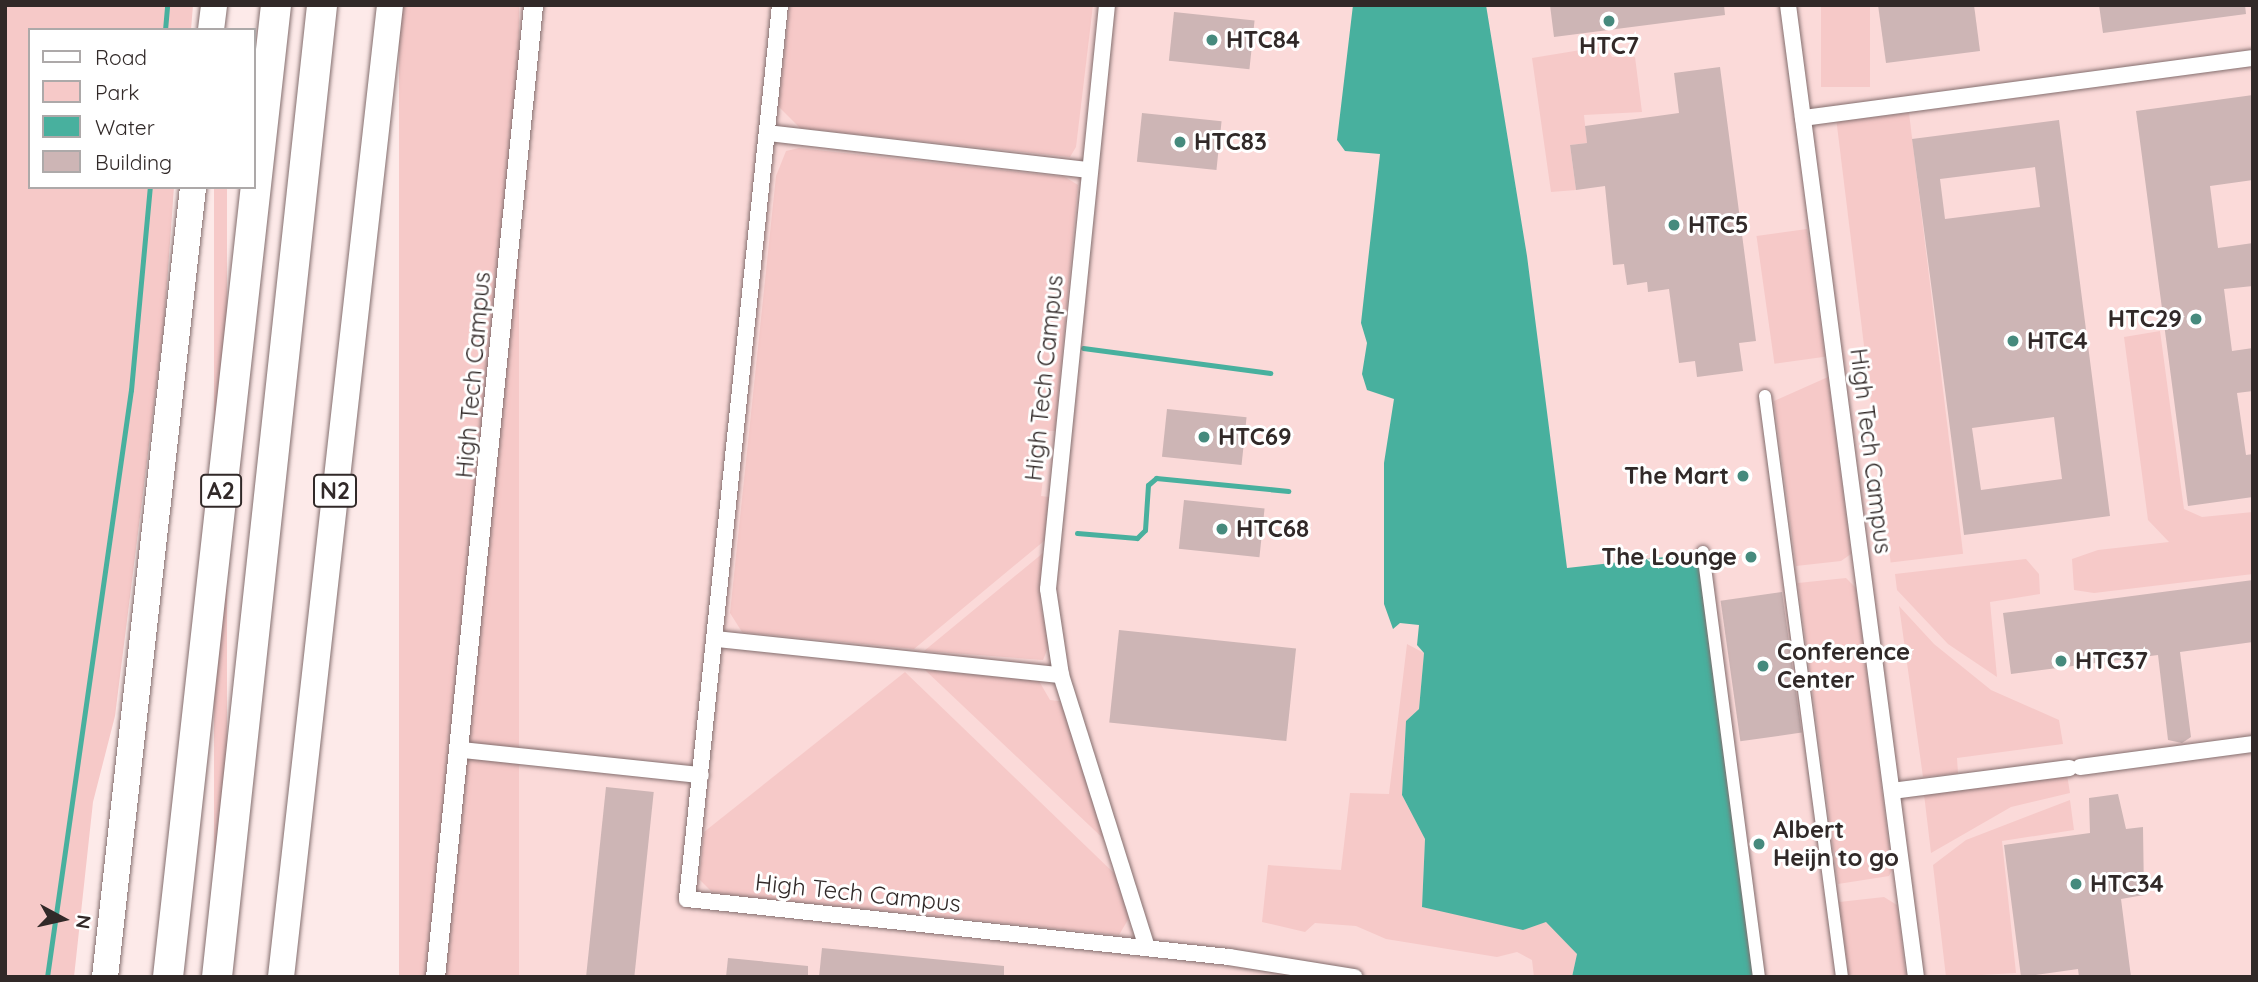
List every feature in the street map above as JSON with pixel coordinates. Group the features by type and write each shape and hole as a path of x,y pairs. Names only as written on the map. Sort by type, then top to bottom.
{"highway":[{"path":"211,28 214,5"},
{"name":"A2","path":"256,185 276,5"},
{"name":"A2","path":"217,977 322,5"},
{"name":"N2","path":"281,977 390,5"},
{"path":"105,977 193,189"},
{"name":"A2","path":"168,977 256,189"}],"street":[{"name":"High Tech Campus","path":"435,977 462,750 533,5"},
{"name":"High Tech Campus","path":"780,5 687,899 1147,947 1354,977"},
{"name":"High Tech Campus","path":"1107,5 1048,589 1060,675 1147,947"},
{"name":"High Tech Campus","path":"1788,5 1916,977"},
{"path":"1803,118 2253,58"},
{"path":"768,133 1090,170"},
{"path":"1765,396 1842,977"},
{"path":"1703,552 1759,977"},
{"path":"716,639 1060,675"},
{"path":"1892,791 2253,744"},
{"path":"462,750 701,775"}],"shaded area":[{"path":"465,5 2253,5 2253,977 465,977"}],"green space":[{"path":"5,5 193,5 191,28 28,28 28,189 174,189 164,326 115,716 93,802 74,977 5,977"},
{"path":"399,5 519,5 519,977 399,977"},
{"path":"790,5 1093,5 1076,147 1070,157 800,128 778,106"},
{"path":"1821,5 1870,5 1870,87 1821,87"},
{"path":"1605,46 1612,57 1635,57 1642,112 1584,115 1587,143 1570,145 1576,190 1551,192 1532,58"},
{"path":"1909,113 1963,554 1891,563 1837,122"},
{"path":"799,148 1065,177 1078,185 1055,431 1048,431 1041,496 1049,497 1044,541 914,649 742,632 730,613 776,176 786,151"},
{"path":"214,189 227,189 227,977 214,977"},
{"path":"1807,229 1825,357 1774,364 1756,236"},
{"path":"2160,331 2184,509 2202,517 2253,512 2253,574 2094,593 2074,590 2072,559 2098,550 2169,542 2148,520 2124,337"},
{"path":"1828,377 1851,554 1841,561 1796,566 1774,401"},
{"path":"1043,553 1040,604 1049,645 1043,660 924,651"},
{"path":"2026,559 2039,574 2040,594 1990,602 1997,677 1948,644 1897,590 1895,574"},
{"path":"1846,578 1856,588 1892,870 1889,876 1838,884 1798,583"},
{"path":"1899,606 1934,644 1991,690 2059,720 2063,744 1957,758 1958,773 1923,777"},
{"path":"1407,644 1424,653 1419,709 1406,721 1402,795 1425,839 1422,907 1546,921 1577,954 1572,977 1534,977 1532,960 1517,952 1497,957 1386,939 1356,926 1315,923 1305,932 1262,922 1268,865 1341,870 1350,793 1389,794"},
{"path":"925,670 1039,681 1050,700 1066,702 1108,843"},
{"path":"905,672 1119,878 1129,918 1119,935 747,897 712,892 699,879 704,832"},
{"path":"2067,775 2070,793 2011,807 1931,853 1924,794"},
{"path":"2070,800 2074,830 2002,841 2016,973 1946,977 1933,865 1966,840"},
{"path":"1884,897 1897,905 1906,977 1849,977 1839,902"}],"water":[{"path":"1353,5 1486,5 1527,256 1567,568 1700,553 1755,977 1572,977 1577,954 1546,922 1523,930 1422,907 1425,839 1402,795 1406,721 1419,709 1424,653 1417,645 1419,625 1400,623 1393,629 1384,604 1384,463 1394,399 1367,390 1362,374 1367,343 1361,323 1380,154 1345,151 1337,140"}],"building":[{"name":"HTC7","path":"1550,5 1724,5 1725,15 1554,37"},
{"path":"1878,5 1974,5 1980,51 1886,63"},
{"path":"2099,5 2245,5 2246,14 2103,33"},
{"name":"HTC84","path":"1174,12 1255,20 1249,69 1169,61"},
{"name":"HTC5","path":"1720,67 1756,341 1739,343 1743,371 1697,377 1695,361 1679,363 1669,289 1648,292 1647,282 1627,285 1624,264 1613,265 1605,186 1576,190 1570,145 1587,143 1585,126 1679,113 1674,73"},
{"name":"HTC29","path":"2253,95 2253,180 2210,186 2218,248 2253,243 2253,286 2224,289 2232,351 2253,348 2253,391 2237,393 2246,455 2253,454 2253,497 2188,506 2136,111"},
{"name":"HTC83","path":"1142,113 1222,121 1216,170 1137,162"},
{"name":"HTC4","path":"2059,120 2110,516 1964,535 1912,139","holes":["2035,167 2040,207 1945,219 1940,179","2054,417 2062,479 1981,490 1972,428"]},
{"name":"HTC69","path":"1167,409 1247,417 1242,465 1162,457"},
{"name":"HTC68","path":"1184,500 1265,508 1259,557 1179,549"},
{"name":"HTC37","path":"2253,580 2253,642 2180,652 2191,737 2182,743 2168,740 2158,655 2011,674 2003,613"},
{"name":"Conference Center","path":"1782,592 1802,733 1740,741 1721,601"},
{"path":"1119,630 1296,649 1286,741 1109,722"},
{"path":"606,787 654,792 634,977 586,977"},
{"name":"HTC34","path":"2118,794 2126,829 2143,827 2144,895 2121,899 2131,977 2079,977 2078,969 2021,977 2004,845 2090,833 2089,798"},
{"path":"822,948 1004,966 1004,977 819,977"},
{"path":"728,958 808,966 808,977 726,977"}],"waterway":[{"path":"165,28 167,5"},
{"path":"47,977 131,390 150,189"},
{"path":"1083,348 1270,373"},
{"path":"1077,533 1137,538 1145,530 1148,485 1156,478 1288,491"}],"place":[{"name":"HTC7","path":"1609,21"},
{"name":"HTC84","path":"1212,40"},
{"name":"HTC83","path":"1180,142"},
{"name":"HTC5","path":"1674,225"},
{"name":"HTC29","path":"2196,319"},
{"name":"HTC4","path":"2013,341"},
{"name":"HTC69","path":"1204,437"},
{"name":"The Mart","path":"1743,476"},
{"name":"HTC68","path":"1222,529"},
{"name":"The Lounge","path":"1751,557"},
{"name":"HTC37","path":"2061,661"},
{"name":"Conference Center","path":"1763,666"},
{"name":"Albert Heijn to go","path":"1759,844"},
{"name":"HTC34","path":"2076,884"}]}
